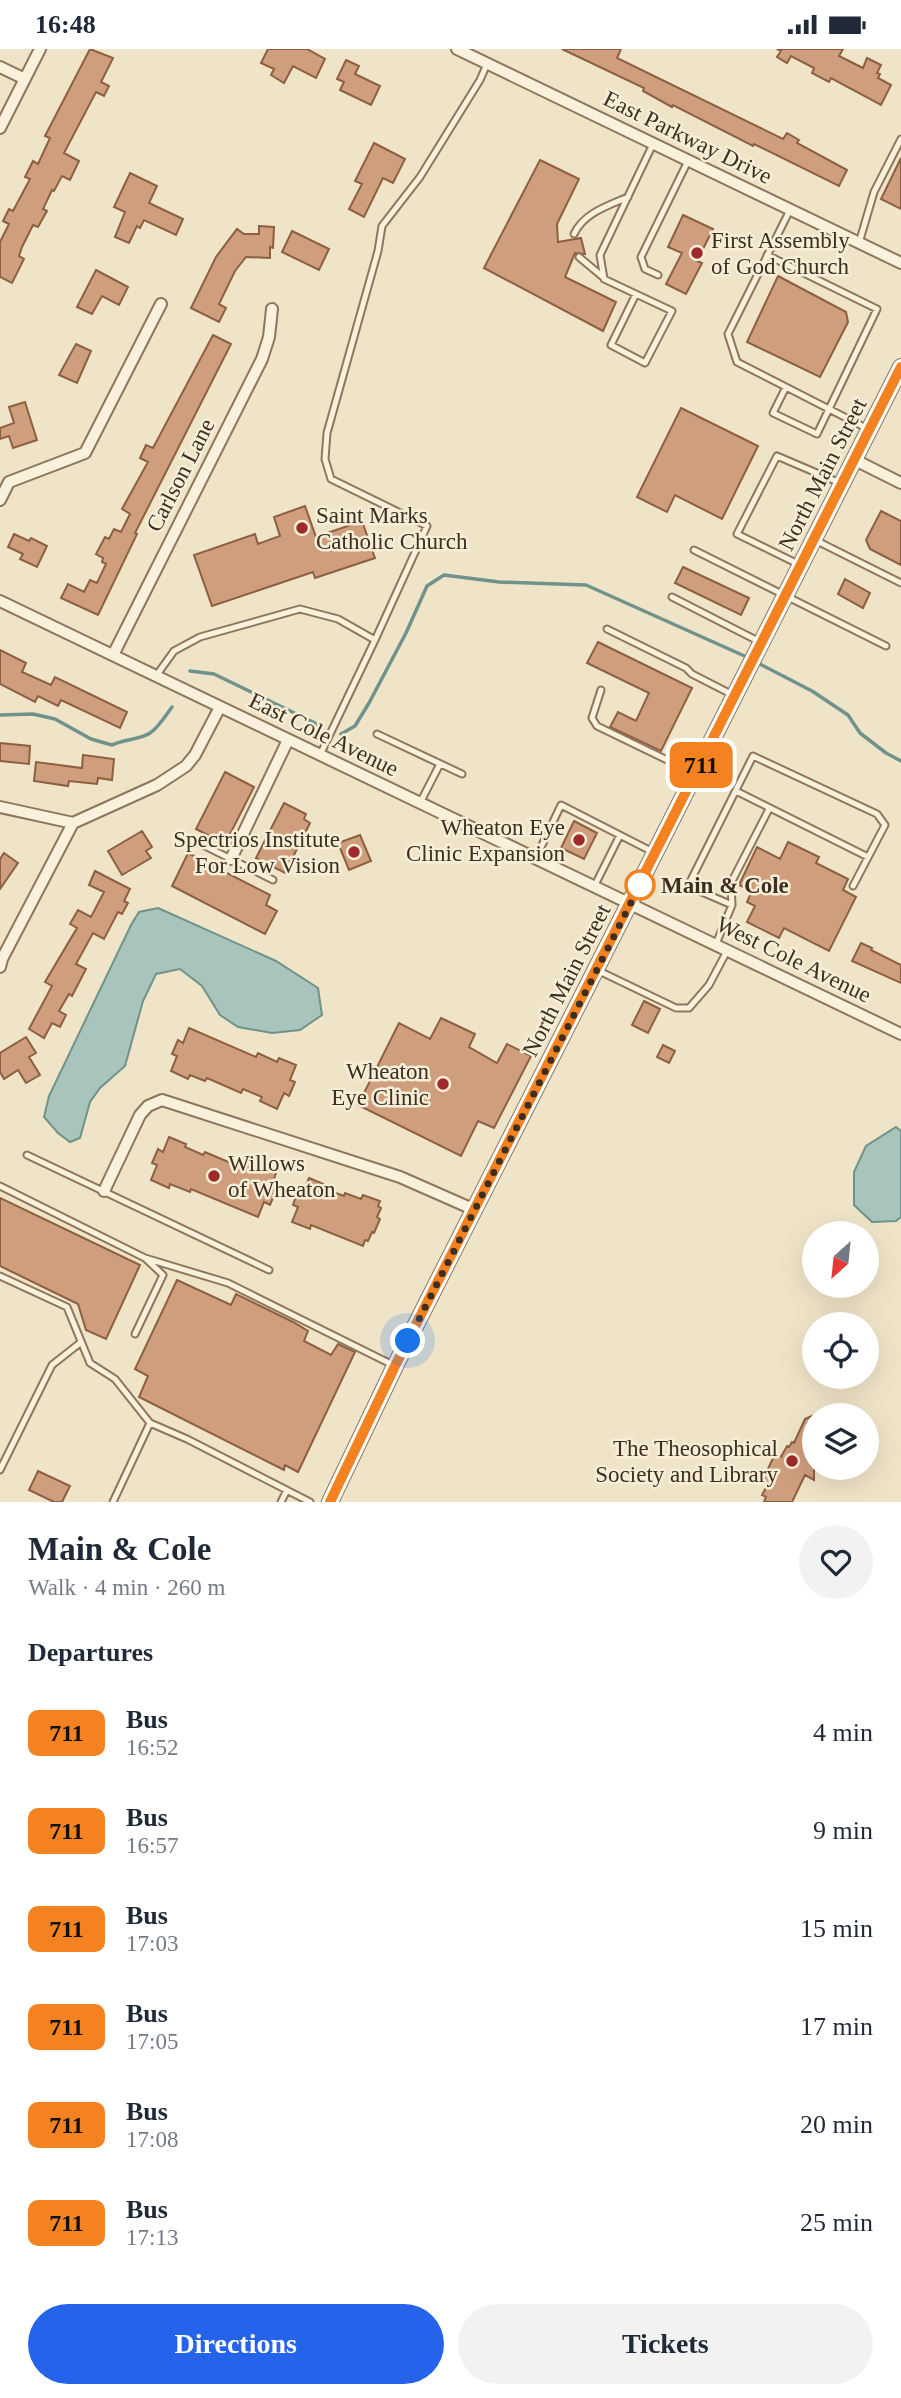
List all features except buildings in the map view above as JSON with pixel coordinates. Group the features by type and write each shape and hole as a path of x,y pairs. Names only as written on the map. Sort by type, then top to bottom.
{"street":[{"path":"0,128 40,49"},
{"name":"East Parkway Drive","path":"457,49 901,263"},
{"path":"483,62 485,49"},
{"path":"0,67 25,79"},
{"path":"0,500 9,482 85,453 161,305"},
{"name":"Carlson Lane","path":"113,655 262,359 269,337 272,309"},
{"name":"North Main Street","path":"330,1502 395,1366 901,367"},
{"path":"855,460 900,480"},
{"name":"East Cole Avenue","path":"0,601 630,904"},
{"path":"0,807 73,823 157,785 179,773 195,755 220,706"},
{"path":"231,859 288,740"},
{"path":"0,967 73,823"},
{"name":"West Cole Avenue","path":"630,904 901,1034"},
{"path":"104,1191 140,1115 148,1106 162,1100 400,1177 474,1210"}],"lane":[{"path":"320,755 427,526 331,479 325,459 327,433 379,251 382,226 420,177 480,80 483,62"},
{"path":"859,243 874,192 901,139"},
{"path":"604,279 600,255 653,144"},
{"path":"658,275 645,269 641,257 688,161"},
{"path":"574,234 579,222 628,197"},
{"path":"790,210 728,334 737,362 870,430"},
{"path":"767,255 877,309 817,434 773,413 786,387"},
{"path":"579,257 604,279 636,294 672,311 645,363 611,345 636,294"},
{"path":"802,566 737,534 777,456 843,484"},
{"path":"815,540 901,583"},
{"path":"694,550 886,646"},
{"path":"672,597 762,645"},
{"path":"156,676 173,651 200,637 259,618 300,609 338,619 376,640"},
{"path":"607,629 686,668 692,674 736,697"},
{"path":"601,691 592,718 597,726 696,774"},
{"path":"377,734 462,774"},
{"path":"732,905 688,886 753,756 877,814 885,825 853,886"},
{"path":"421,803 440,764"},
{"path":"736,791 868,857"},
{"path":"535,859 561,805 656,853"},
{"path":"715,945 732,905 731,883 769,809"},
{"path":"594,887 620,835"},
{"path":"200,843 273,880"},
{"path":"597,970 676,1008 689,1008 709,985 727,951"},
{"path":"27,1155 269,1270"},
{"path":"0,1186 145,1258 228,1283 395,1366"},
{"path":"135,1333 163,1275 145,1258"},
{"path":"0,1276 67,1307 90,1363 115,1379 150,1423 310,1502"},
{"path":"0,1470 52,1365 80,1343"},
{"path":"113,1502 150,1423"},
{"path":"281,1502 287,1490"}],"water":[{"path":"158,908 276,961 318,988 322,1015 300,1030 272,1033 238,1027 220,1015 202,986 180,969 156,974 143,1001 125,1066 100,1088 90,1102 80,1138 70,1142 44,1117 49,1096 131,925 139,912"},
{"path":"896,1127 901,1131 901,1217 896,1221 871,1221 854,1205 854,1172 866,1146"}],"waterway":[{"path":"341,734 355,726 369,703 427,586 444,575 499,582 586,585 749,658"},
{"path":"756,662 812,691 848,715 860,733 901,761"},
{"path":"190,671 214,674 317,724"},
{"path":"0,715 33,714 55,719 91,739 112,745 150,733 172,707"}],"bus line":[{"name":"711","path":"330,1502 395,1366 901,367"}],"place":[{"name":"First Assembly of God Church","path":"697,253"},
{"name":"Saint Marks Catholic Church","path":"302,528"},
{"name":"Wheaton Eye Clinic Expansion","path":"579,840"},
{"name":"Spectrios Institute For Low Vision","path":"354,852"},
{"name":"Main & Cole","path":"640,885"},
{"name":"Wheaton Eye Clinic","path":"443,1084"},
{"name":"Willows of Wheaton","path":"214,1176"},
{"name":"The Theosophical Society and Library","path":"792,1461"}],"route":[{"path":"408,1341 640,885"}]}
